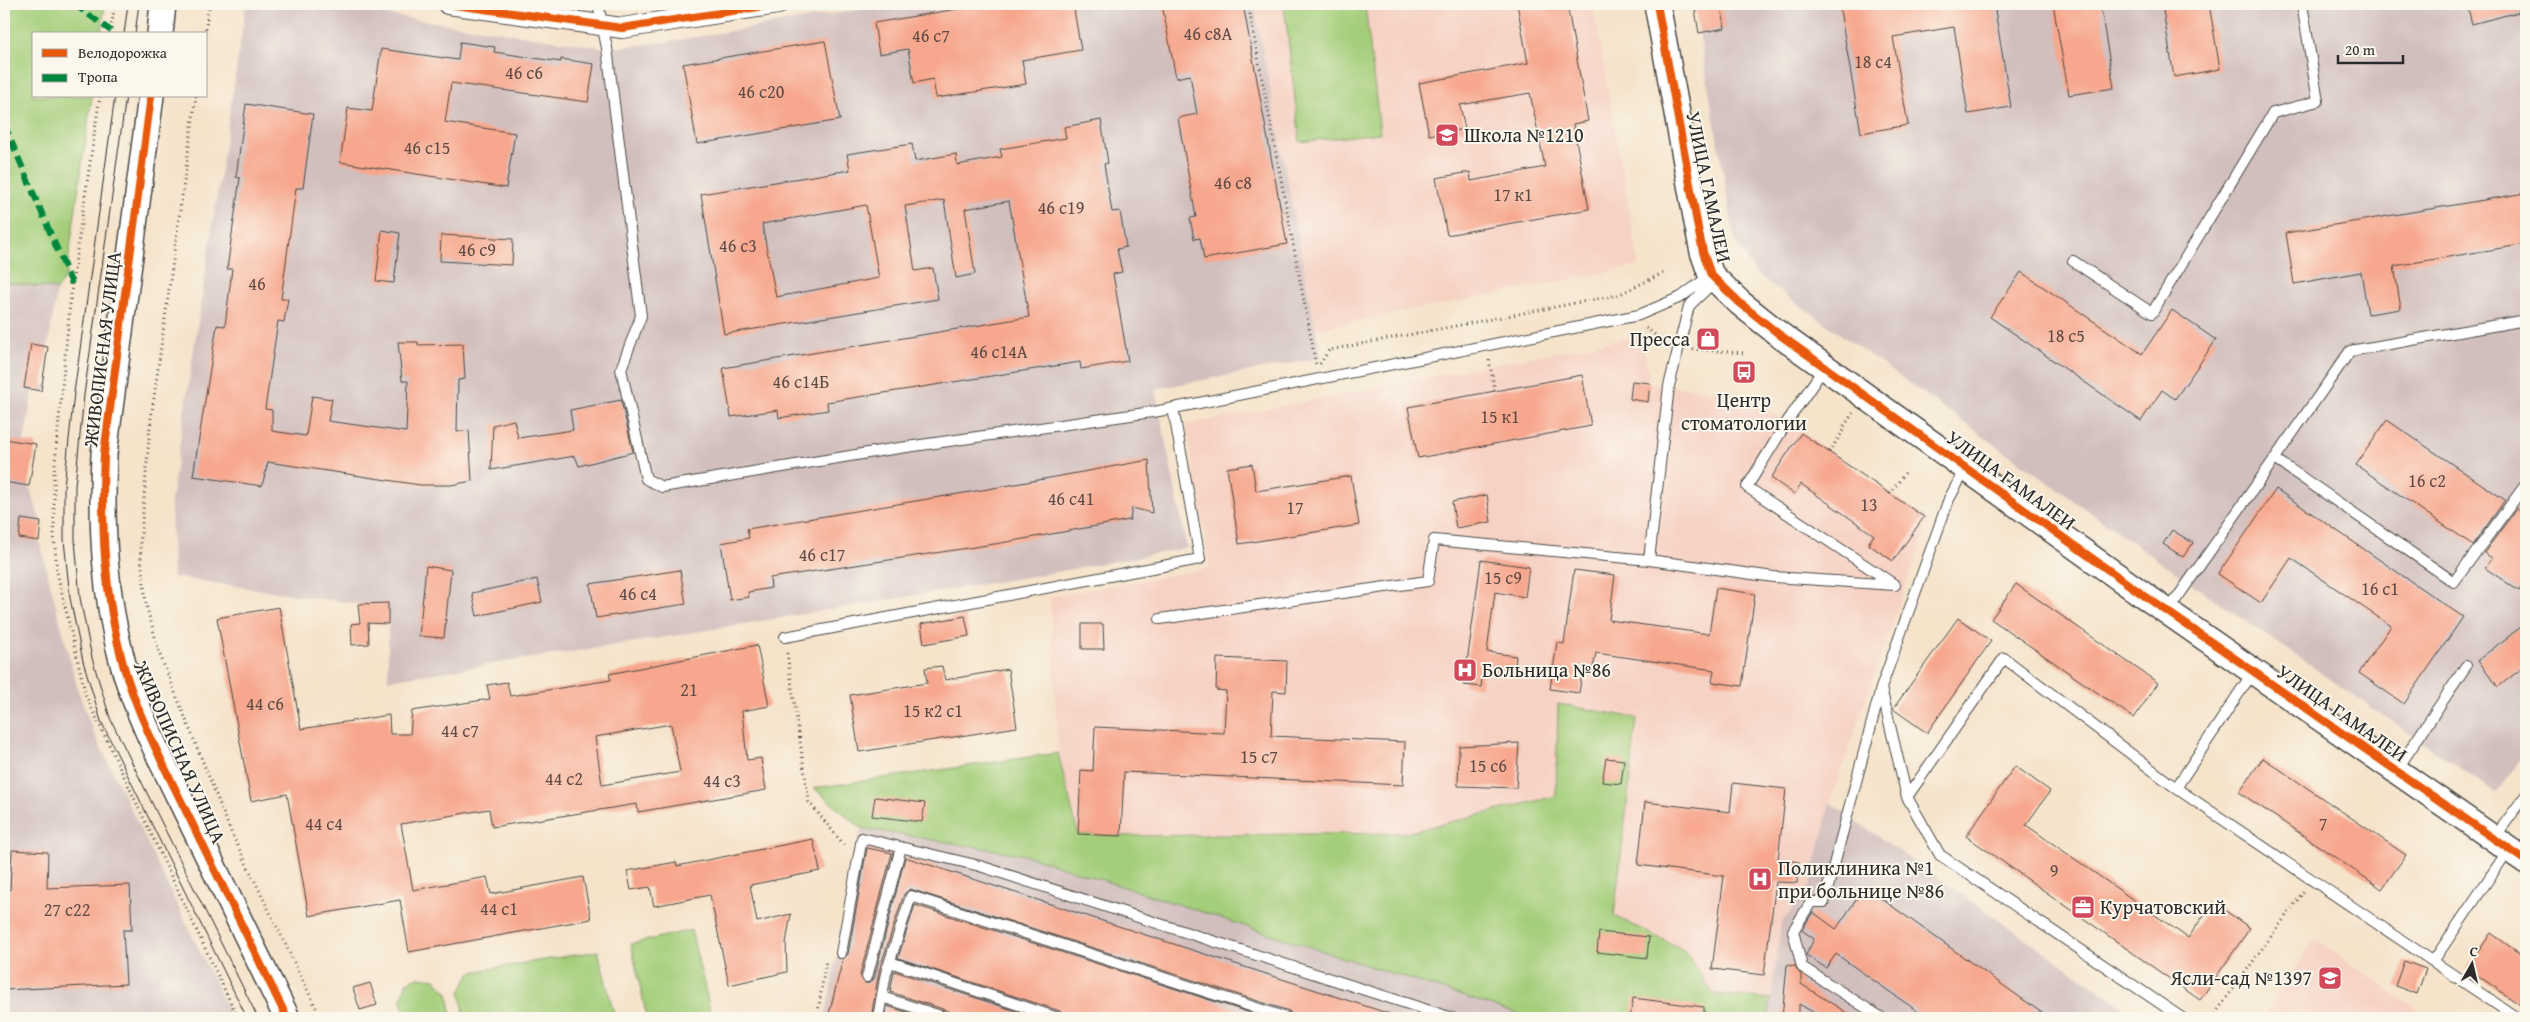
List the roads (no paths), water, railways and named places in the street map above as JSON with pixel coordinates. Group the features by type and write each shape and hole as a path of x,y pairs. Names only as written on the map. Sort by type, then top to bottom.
{"street":[{"path":"160,32 164,4"},
{"path":"448,4 622,28 778,4"},
{"name":"УЛИЦА ГАМАЛЕИ","path":"1657,4 1703,252 1714,277 1740,303 1824,368 2168,612 2510,849"},
{"name":"ЖИВОПИСНАЯ УЛИЦА","path":"151,98 104,454 102,504 104,562 114,626 135,700 162,762 287,1018"}],"lane":[{"path":"598,4 641,316 621,369 646,479 662,487 886,450 1173,408 1639,315 1681,297 1714,277"},
{"path":"2073,261 2152,313 2273,114 2318,101 2302,4"},
{"path":"1649,560 1669,386 1689,306 1714,277"},
{"path":"2168,612 2350,351 2526,320"},
{"path":"1160,620 1428,582 1434,540 1649,560 1774,577 1895,585 1747,487 1787,422 1824,368"},
{"path":"784,637 1200,559 1173,408"},
{"path":"2275,459 2454,582 2526,484"},
{"path":"1882,1018 1802,967 1793,931 1812,902 1824,902 1882,688 1949,499 1966,467"},
{"path":"1907,797 2004,658 2176,788 2314,878 2517,1018"},
{"path":"2396,771 2466,666"},
{"path":"2176,788 2254,671"},
{"path":"1882,688 1907,797 1940,855 2182,1018"},
{"path":"2434,960 2510,849 2526,794"},
{"path":"841,953 862,838 980,866 1452,1018"},
{"path":"866,977 902,847"},
{"path":"878,1018 890,962 911,896 1288,1018"},
{"path":"890,962 1058,1018"},
{"path":"882,996 947,1018"}],"tram line":[{"path":"124,32 128,4"},
{"path":"135,32 139,4"},
{"path":"115,98 74,393 64,486 64,540 70,598 83,661 101,721 247,1018"},
{"path":"126,98 84,395 75,486 75,540 80,598 92,658 110,718 258,1018"}],"place":[{"name":"Школа №1210","path":"1447,135"},
{"name":"Пресса","path":"1708,339"},
{"name":"Центр стоматологии","path":"1744,372"},
{"name":"Больница №86","path":"1465,670"},
{"name":"Поликлиника №1 при больнице №86","path":"1760,879"},
{"name":"Курчатовский","path":"2083,907"},
{"name":"Ясли-сад №1397","path":"2330,978"}]}
